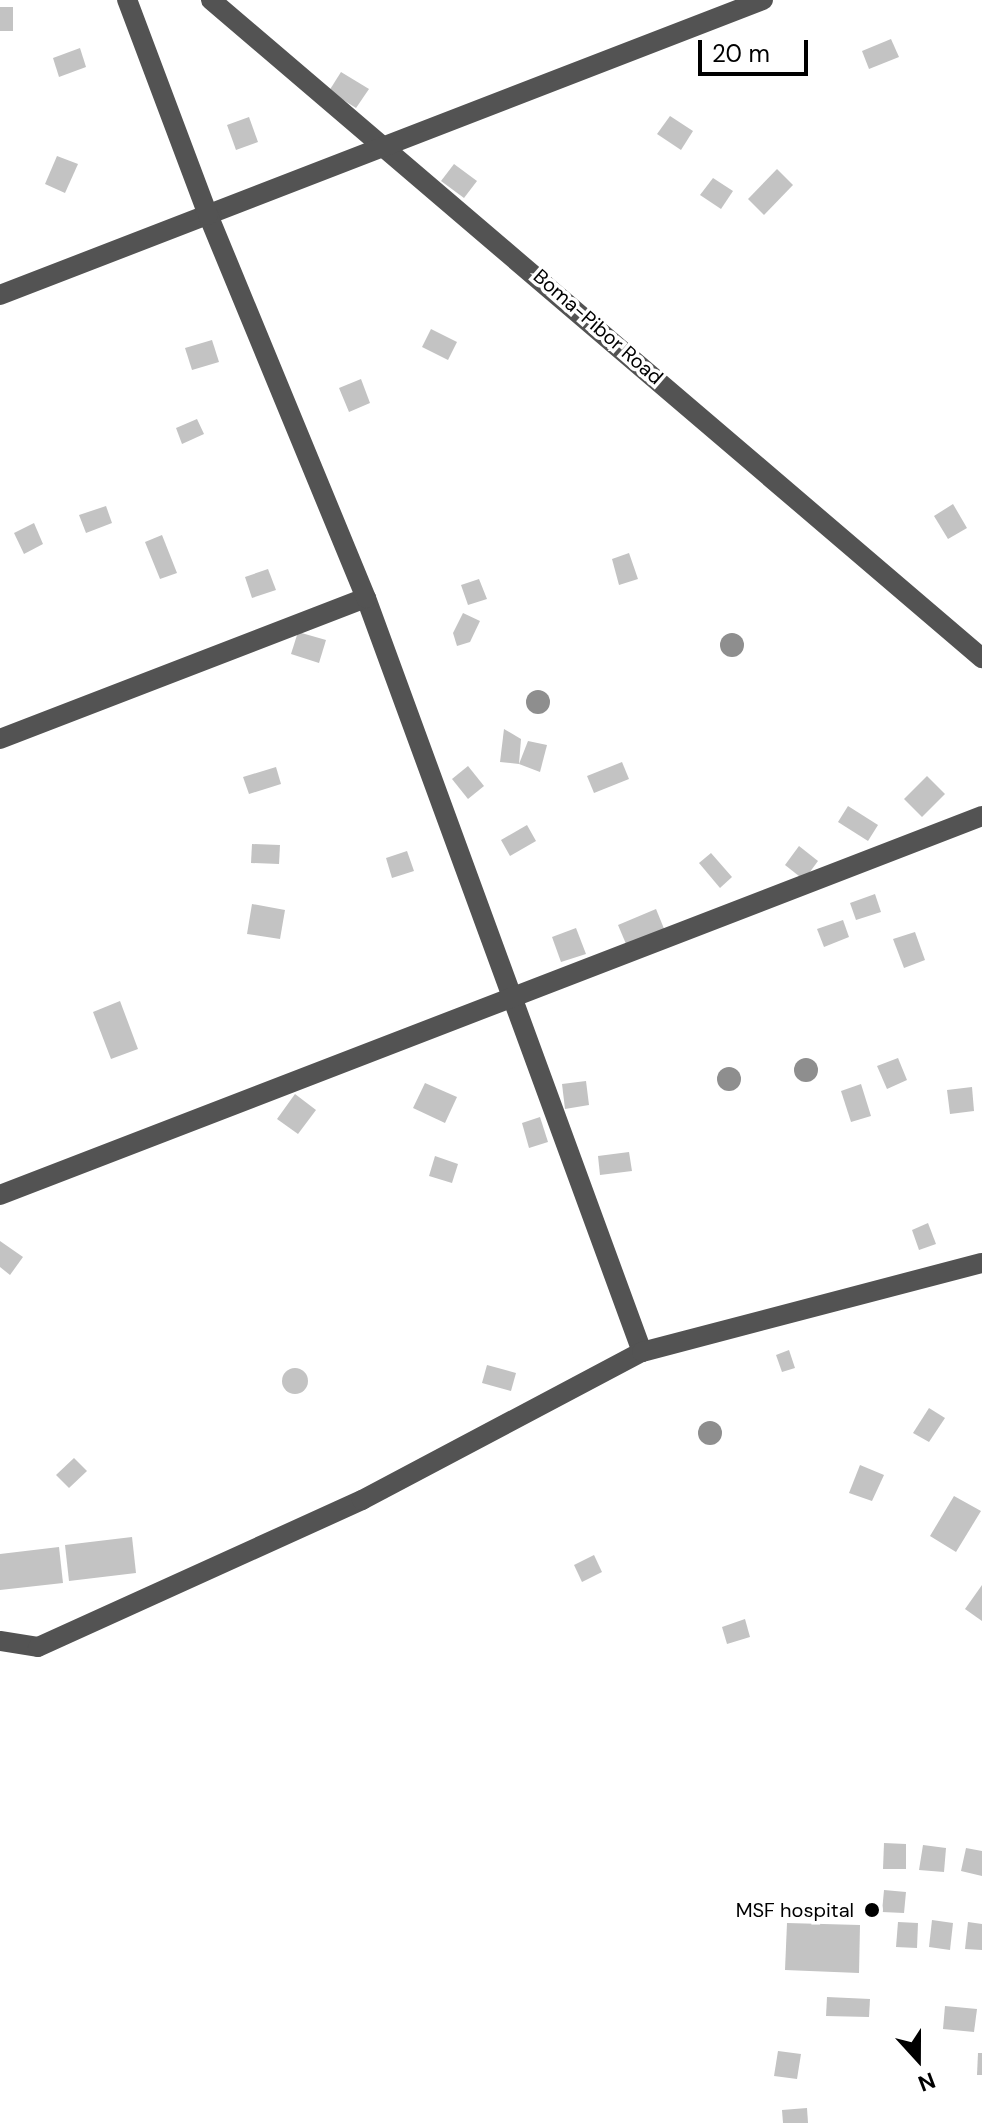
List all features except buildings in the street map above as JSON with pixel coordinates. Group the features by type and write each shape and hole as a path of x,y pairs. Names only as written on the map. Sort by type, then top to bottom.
{"street":[{"path":"127,0 208,215 366,598 642,1352"},
{"name":"Boma-Pibor Road","path":"211,0 387,147 982,658"},
{"path":"0,295 763,0"},
{"path":"0,739 366,598"},
{"path":"0,1195 982,816"},
{"path":"0,1641 38,1647 362,1500 642,1352 982,1263"}],"place":[{"name":"MSF hospital","path":"872,1910"}]}
